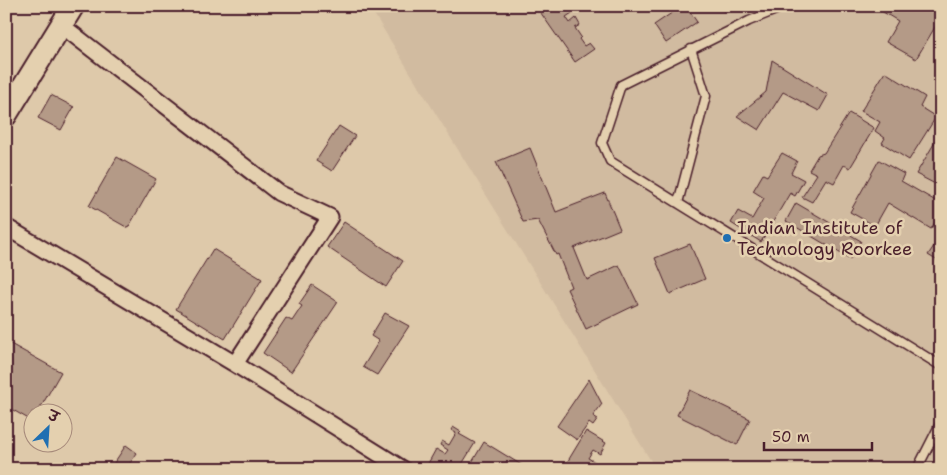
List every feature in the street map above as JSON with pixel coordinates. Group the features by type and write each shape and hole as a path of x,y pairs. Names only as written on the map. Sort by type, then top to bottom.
{"main road":[{"path":"6,115 73,6"}],"street":[{"path":"61,25 279,193 330,217 235,364"},
{"path":"6,227 235,364 403,469"}],"lane":[{"path":"786,6 749,21 621,85 602,143 610,161 941,366"},
{"path":"678,203 706,96 691,49"},
{"path":"917,469 941,422"}],"shaded area":[{"name":"Indian Institute of Technology Roorkee","path":"369,6 941,6 941,469 656,469"}],"building":[{"path":"536,6 557,6 559,9 562,6 567,6 572,13 566,17 570,23 576,18 580,25 575,28 581,37 579,39 584,46 589,43 594,49 575,62"},
{"path":"682,6 686,6 697,22 666,43 654,25"},
{"path":"873,6 941,6 941,17 916,59 886,42 898,21"},
{"path":"772,60 828,95 819,111 783,92 759,130 737,116 766,92"},
{"path":"885,72 925,97 920,107 936,117 909,160 882,143 885,138 875,131 880,122 861,111"},
{"path":"51,95 74,107 61,130 38,118"},
{"path":"849,113 874,128 850,168 844,165 834,183 826,179 812,202 802,197 817,174 809,170 818,155 824,153"},
{"path":"339,126 355,136 332,171 316,161"},
{"path":"941,132 941,187 916,174"},
{"path":"530,148 556,212 605,193 620,229 574,248 587,280 619,265 638,304 586,329 567,289 571,287 558,254 556,255 538,220 523,222 496,162"},
{"path":"782,153 797,161 791,173 804,180 795,196 790,193 761,242 731,223 738,211 752,219 764,198 753,191 763,174 767,176"},
{"path":"117,157 156,179 128,228 89,206"},
{"path":"879,160 904,174 901,181 941,204 941,212 931,229 888,203 875,226 850,212"},
{"path":"796,203 861,241 850,259 786,221"},
{"path":"344,222 403,261 386,287 327,247"},
{"path":"938,240 941,242 941,263 928,255"},
{"path":"690,244 705,279 670,294 655,258"},
{"path":"213,249 262,279 225,339 176,309"},
{"path":"312,285 338,302 291,372 263,353 286,318 292,321 302,306 299,304"},
{"path":"385,313 409,326 377,375 363,367 379,341 371,336"},
{"path":"7,342 61,372 44,402 22,402 22,415 6,406"},
{"path":"589,379 602,404 593,416 598,419 593,426 589,423 577,440 557,426"},
{"path":"690,390 750,419 737,445 677,415"},
{"path":"453,427 461,432 459,434 475,443 459,469 425,469 436,449 445,454 448,450 440,445 442,441 449,445 456,433 451,430"},
{"path":"586,431 606,443 600,454 593,450 588,458 595,462 590,469 563,469"},
{"path":"484,442 528,469 468,469"},
{"path":"126,445 137,453 126,469 110,469"}],"place":[{"name":"Indian Institute of Technology Roorkee","path":"727,238"}]}
